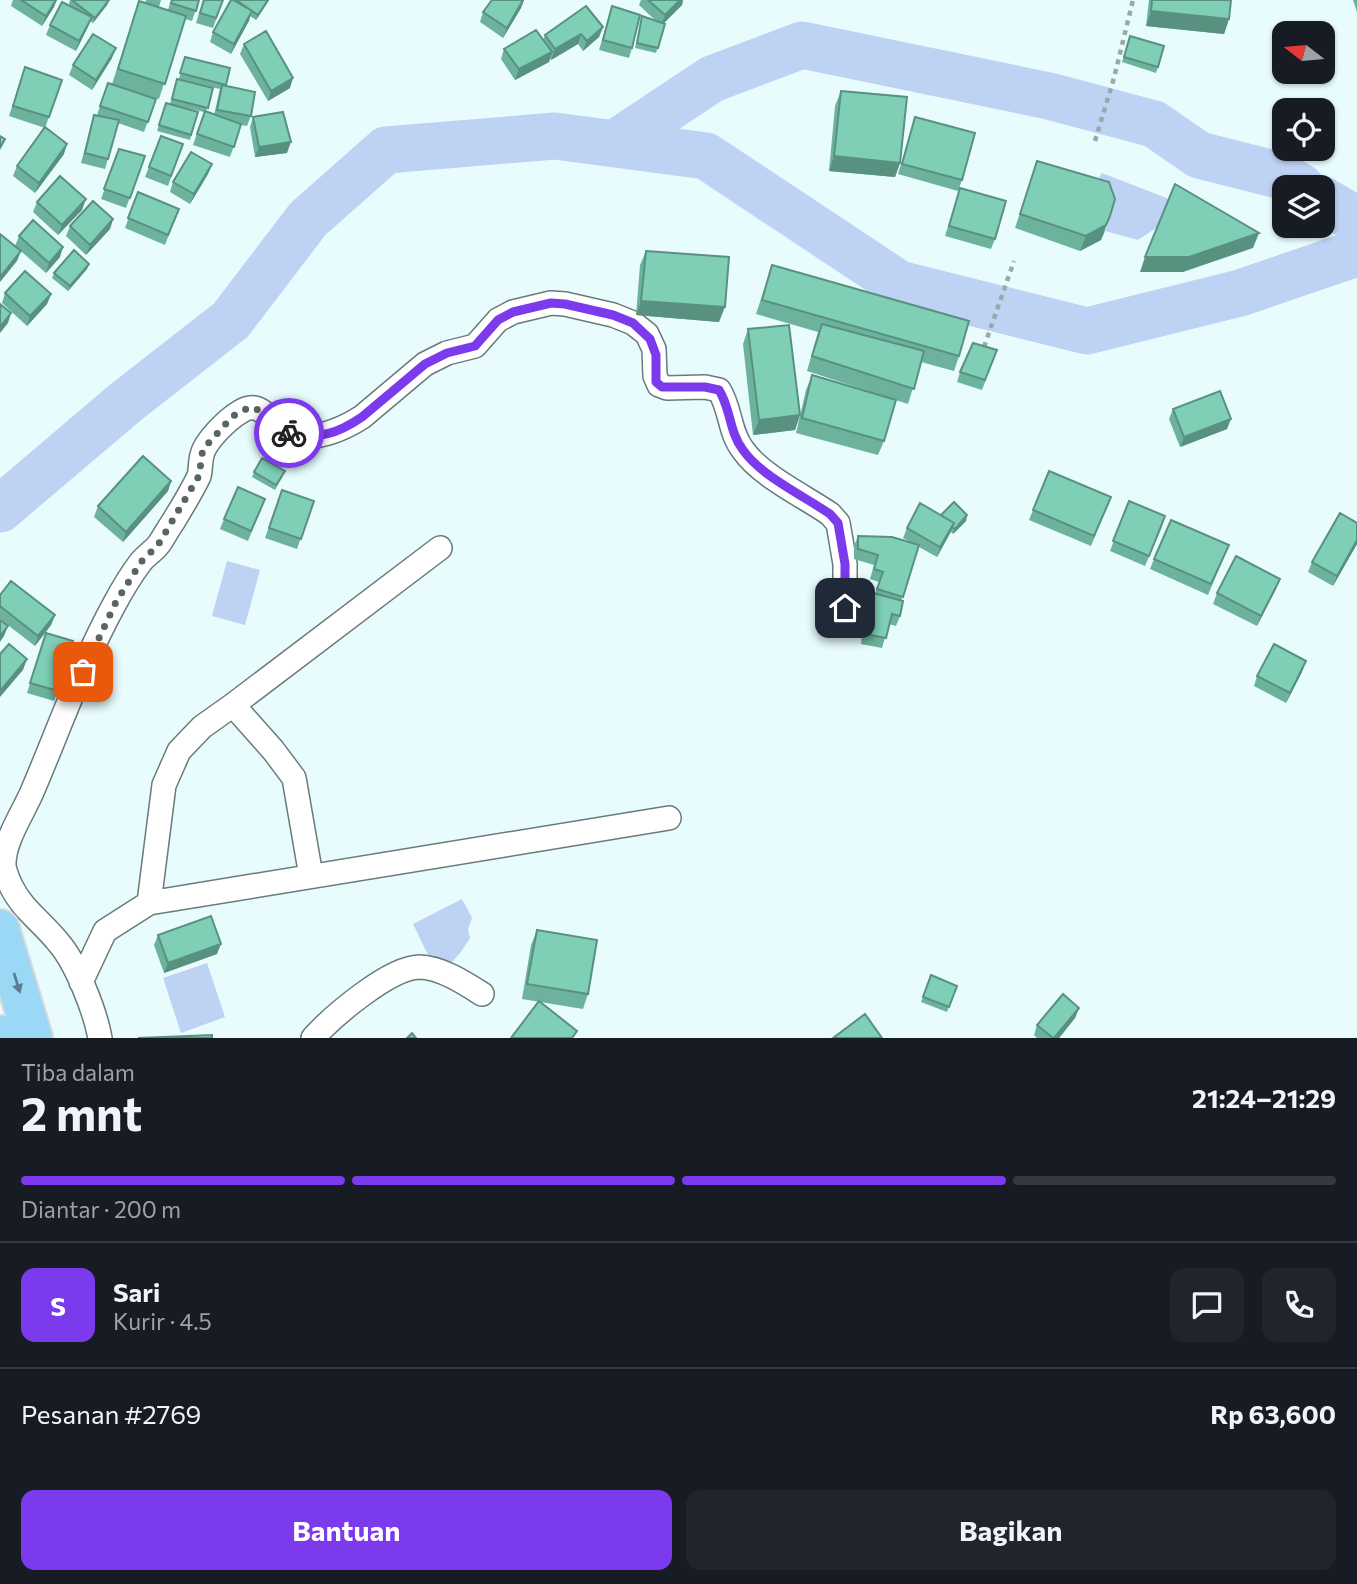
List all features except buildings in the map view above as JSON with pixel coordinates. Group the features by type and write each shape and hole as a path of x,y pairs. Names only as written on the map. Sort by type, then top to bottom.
{"highway":[{"path":"0,929 33,1038"}],"street":[{"path":"100,1038 81,982 69,958 59,942 24,908 6,875 4,866 8,844 93,647 116,602 141,562 158,545 173,522 200,474 201,456 205,447 233,416 243,410 250,407 261,410 282,430 289,433 316,437 328,434 362,417 425,364 447,353 475,346 498,320 513,312 551,303 613,315 633,323 650,339 656,355 656,382 667,388 705,387 719,390 726,401 732,431 743,451 760,468 830,514 838,523 845,564 845,608"},
{"path":"149,902 164,785 179,751 201,727 440,548"},
{"path":"233,705 274,750 294,778 311,876"},
{"path":"81,982 105,931 149,902 669,818"},
{"path":"313,1038 356,999 396,973 408,969 431,969 462,981 482,994"}],"path":[{"path":"1095,141 1133,0"},
{"path":"984,347 1014,261"}],"water":[{"path":"1102,173 1169,199 1159,226 1138,240 1105,231 1109,214 1088,193"},
{"path":"227,561 260,570 245,625 212,616"},
{"path":"462,899 472,918 468,929 470,938 452,962 432,963 413,924"},
{"path":"207,963 225,1017 181,1033 163,978"}],"waterway":[{"path":"614,144 712,79 802,45 1049,96 1154,124 1199,155 1278,175"},
{"path":"0,509 126,402 231,320 308,219 386,150 555,136 706,156 899,284 1087,331 1240,293 1357,253"},
{"path":"1335,207 1357,220"}],"way so far":[{"path":"83,672 116,602 141,562 158,545 200,474 201,456 209,442 233,416 250,407 266,413 275,424 289,433"}],"route":[{"path":"289,433 316,437 352,424 425,364 447,353 475,346 498,320 513,312 551,303 613,315 633,323 647,334 656,355 656,382 667,388 705,387 719,390 726,401 732,431 743,451 760,468 830,514 838,523 845,564 845,608"}]}
